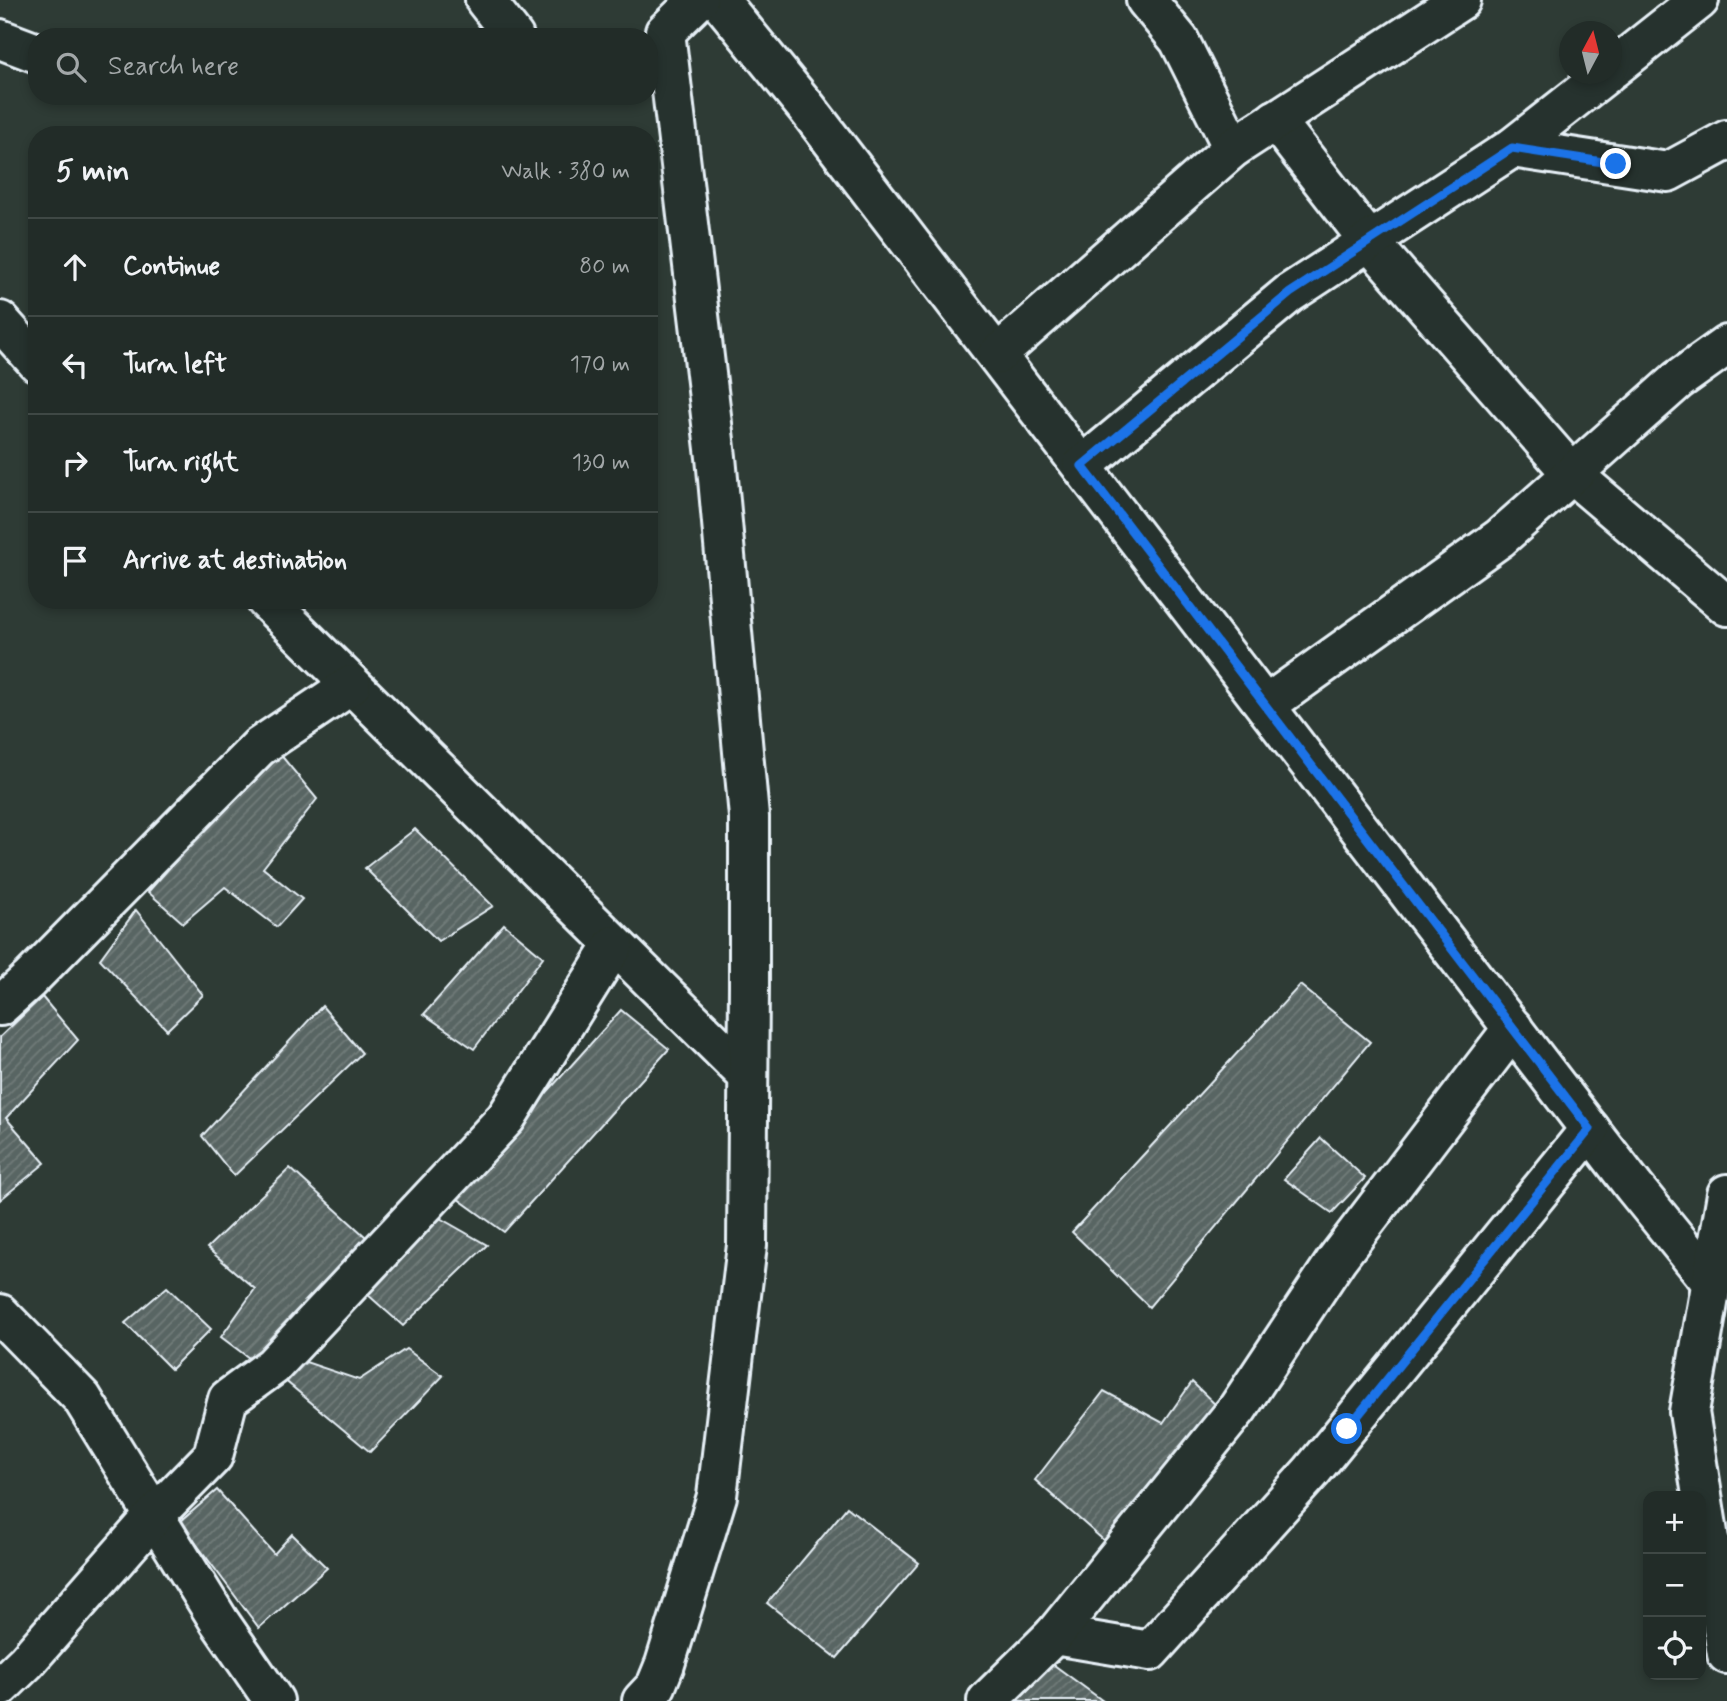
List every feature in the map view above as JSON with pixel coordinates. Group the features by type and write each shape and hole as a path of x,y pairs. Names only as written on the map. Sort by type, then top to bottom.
{"street":[{"path":"485,0 507,28"},
{"path":"657,28 698,0"},
{"path":"719,0 807,108 1590,1129 1712,1283"},
{"path":"1146,0 1180,40 1233,148"},
{"path":"997,355 1233,148 1461,0"},
{"path":"1622,61 1699,0"},
{"path":"0,39 28,50"},
{"path":"1082,466 1290,293 1512,148 1593,84"},
{"path":"642,1701 656,1686 717,1496 747,1245 749,817 716,457 658,96"},
{"path":"1276,120 1369,242 1572,474 1727,606"},
{"path":"1512,148 1668,172 1727,140"},
{"path":"0,321 28,352"},
{"path":"1266,705 1500,538 1678,380 1727,345"},
{"path":"275,609 748,1076"},
{"path":"0,1006 29,980 259,747 351,685"},
{"path":"0,1687 26,1662 154,1516 213,1456 228,1399 272,1366 506,1118 614,945"},
{"path":"987,1701 1054,1634 1238,1408 1337,1259 1513,1028"},
{"path":"1054,1634 1150,1651 1312,1471 1590,1129"},
{"path":"1727,1194 1689,1412 1727,1654"},
{"path":"0,1314 82,1398 154,1516 274,1701"},
{"path":"243,1656 258,1701"}],"building":[{"path":"275,748 317,799 263,868 302,899 277,927 225,887 183,923 148,892"},
{"path":"415,829 493,906 438,941 365,868"},
{"path":"136,910 203,995 167,1030 100,959"},
{"path":"504,924 543,957 474,1049 424,1014"},
{"path":"1300,985 1370,1042 1149,1307 1072,1232"},
{"path":"42,997 78,1040 6,1118 45,1163 0,1200 0,1037"},
{"path":"322,1006 362,1053 234,1176 202,1136"},
{"path":"621,1010 669,1049 504,1232 454,1196"},
{"path":"1321,1138 1365,1178 1332,1213 1284,1179"},
{"path":"290,1168 377,1247 253,1361 221,1337 255,1289 207,1248"},
{"path":"438,1217 487,1245 403,1326 367,1294"},
{"path":"167,1287 211,1329 171,1369 125,1323"},
{"path":"406,1349 443,1376 370,1452 282,1378 306,1362 359,1380"},
{"path":"1192,1382 1220,1409 1109,1545 1035,1480 1104,1391 1163,1423"},
{"path":"217,1490 274,1554 292,1534 327,1568 259,1628 180,1522"},
{"path":"847,1507 919,1563 837,1658 767,1603"},
{"path":"1039,1654 1103,1701 996,1701"}],"route":[{"path":"1347,1429 1590,1129 1082,466 1290,293 1512,148 1616,164"}]}
